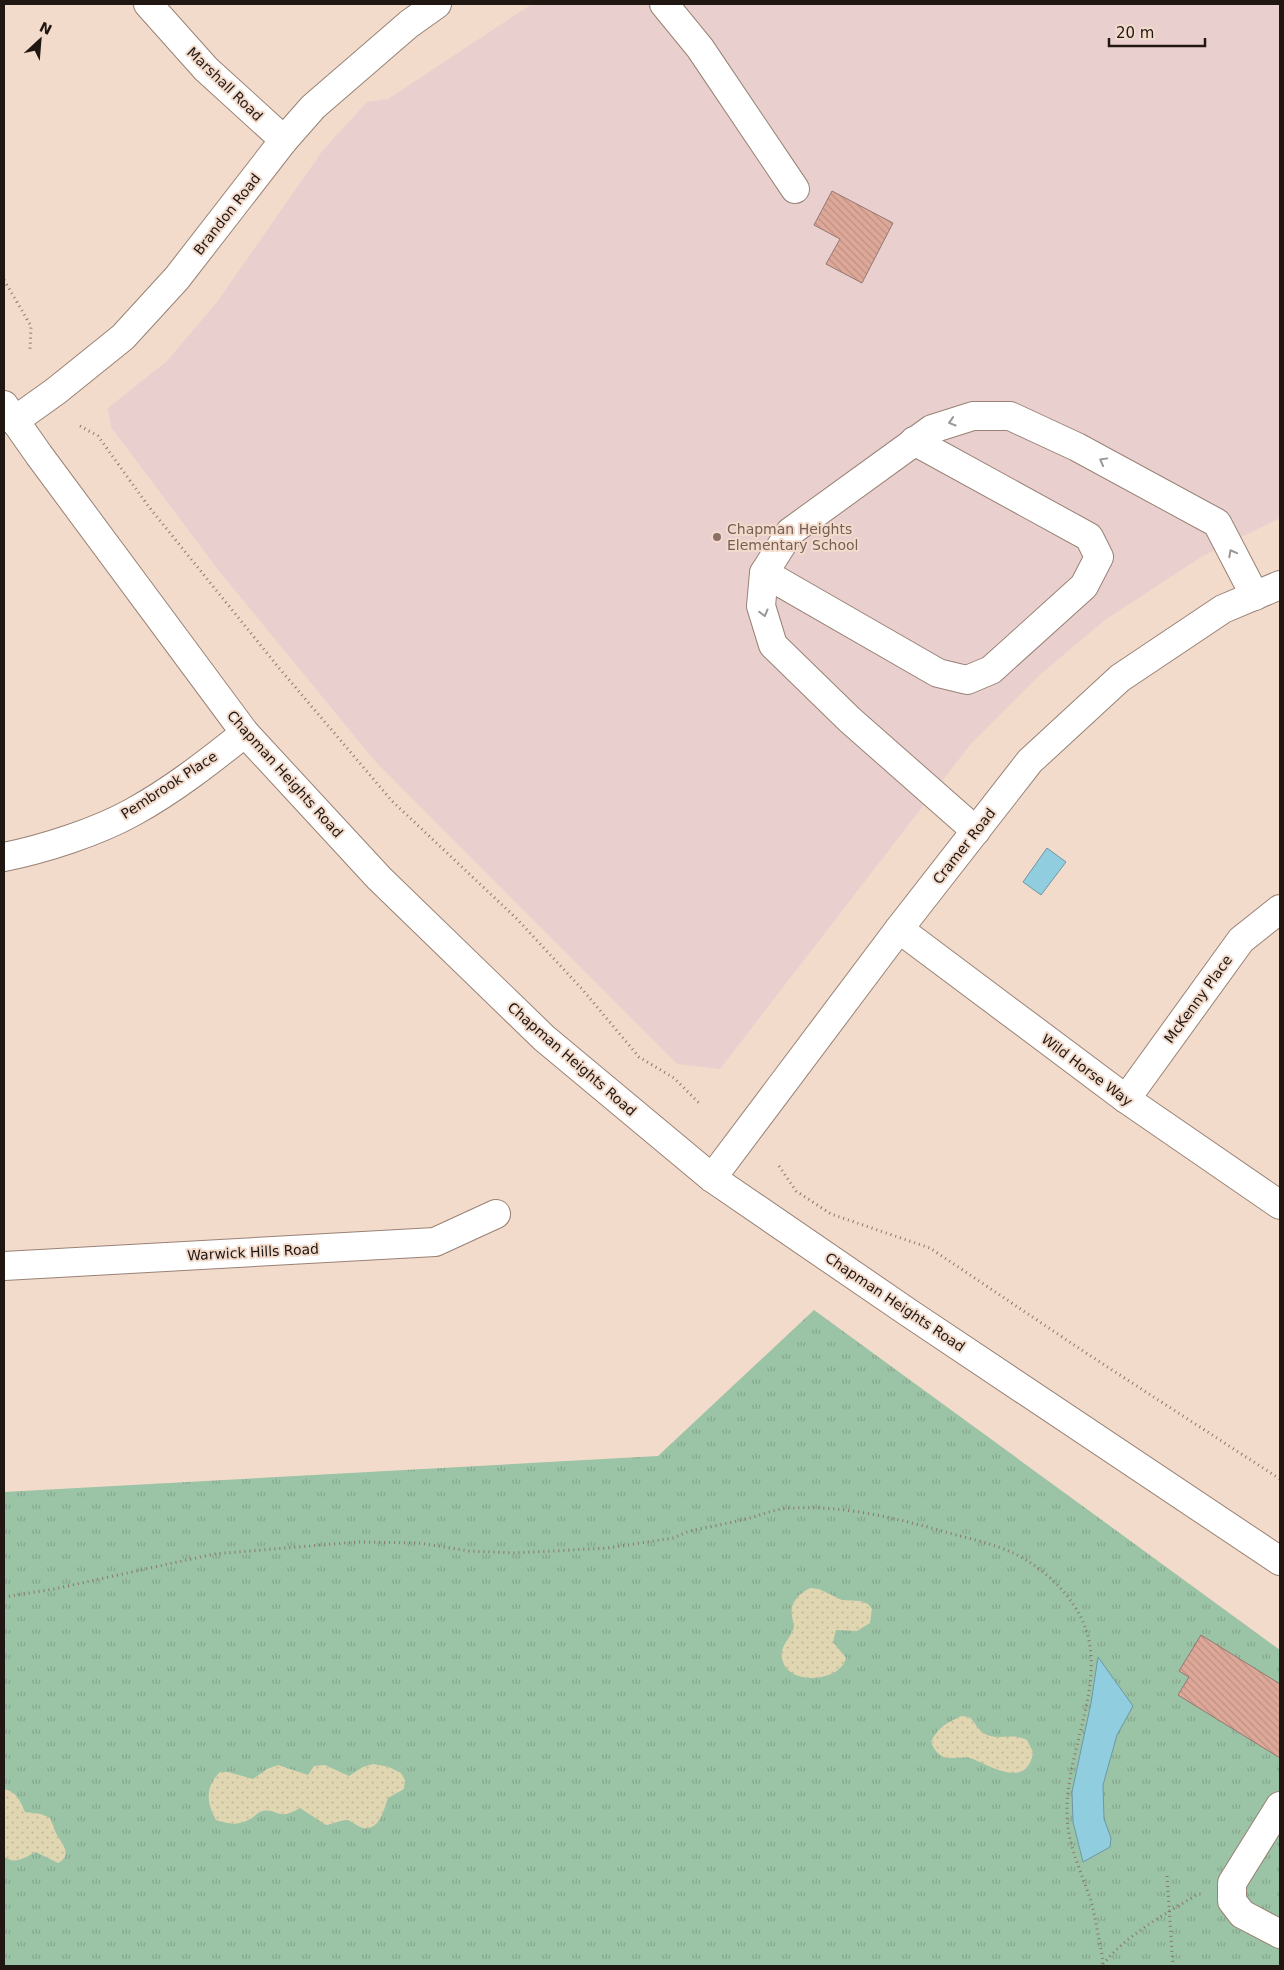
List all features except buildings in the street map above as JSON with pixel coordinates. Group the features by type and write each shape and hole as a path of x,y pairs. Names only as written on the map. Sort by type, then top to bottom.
{"street":[{"name":"Marshall Road","path":"148,4 206,69 284,140"},
{"name":"Brandon Road","path":"9,413 56,391 124,337 176,278 284,140 313,107 410,24 437,4"},
{"path":"664,4 700,48 795,189"},
{"name":"Chapman Heights Road","path":"9,413 245,733 379,878 544,1038 712,1178 909,1313 1280,1561"},
{"path":"976,831 850,720 773,645 761,606 764,573 790,532 932,429 973,416 1010,416 1077,447 1217,523 1256,596"},
{"path":"764,573 938,673 968,680 991,670 1084,586 1099,557 1089,537 914,441"},
{"name":"Cramer Road","path":"712,1178 898,929 1030,761 1120,678 1223,609 1280,585"},
{"name":"Pembrook Place","path":"4,857 81,835 132,812 211,760 245,733"},
{"name":"McKenny Place","path":"1126,1099 1241,940 1280,909"},
{"name":"Wild Horse Way","path":"898,929 1126,1099 1280,1205"},
{"name":"Warwick Hills Road","path":"4,1266 435,1242 496,1214"},
{"path":"1280,1806 1232,1883 1232,1901 1242,1914 1280,1934"}],"path":[{"path":"4,280 31,326 30,349"},
{"path":"80,426 98,436 149,507 279,668 392,802 516,918 582,989 639,1057 674,1078 700,1104"},
{"path":"779,1166 796,1191 831,1214 930,1248 1086,1354 1280,1479"},
{"path":"4,1597 54,1589 214,1554 307,1546 357,1542 419,1543 469,1551 516,1553 608,1548 673,1538 688,1531 790,1508 826,1508 860,1513 927,1527 988,1544 1025,1559 1043,1572 1071,1602 1084,1624 1088,1637 1092,1662 1088,1692 1066,1798 1067,1822 1073,1852 1093,1908 1103,1965"},
{"path":"1168,1876 1173,1966"},
{"path":"1103,1965 1113,1952 1134,1935 1198,1894 1232,1901"}],"shaded area":[{"name":"Chapman Heights Elementary School","path":"532,4 1280,4 1280,518 1201,557 1105,620 1042,673 970,745 720,1069 677,1064 375,761 219,571 111,427 108,408 167,361 217,302 323,150 367,102 388,99"}],"green space":[{"path":"814,1310 1280,1650 1280,1966 4,1966 4,1492 658,1456"}],"sand":[{"path":"810,1588 819,1589 842,1600 860,1601 868,1604 872,1609 870,1623 857,1631 836,1630 833,1642 846,1658 842,1666 834,1672 813,1678 802,1677 793,1673 786,1667 782,1658 784,1645 794,1626 792,1610 794,1602 799,1595"},
{"path":"961,1716 969,1717 980,1730 990,1736 1016,1737 1027,1740 1033,1752 1030,1763 1024,1770 1017,1773 999,1770 973,1759 950,1758 940,1755 931,1742 943,1726"},
{"path":"373,1764 389,1767 401,1773 405,1780 404,1789 388,1798 377,1823 369,1828 363,1828 345,1820 326,1825 300,1808 287,1814 263,1811 246,1821 229,1823 216,1820 210,1807 210,1789 220,1772 228,1772 253,1779 267,1769 278,1765 308,1775 314,1766 325,1765 349,1776 363,1767"},
{"path":"4,1789 15,1795 25,1812 41,1814 50,1818 65,1849 66,1853 63,1860 58,1863 36,1852 16,1860 4,1857"}],"water":[{"path":"1047,848 1066,862 1041,895 1023,882"},
{"path":"1098,1657 1133,1706 1117,1735 1103,1785 1104,1819 1111,1838 1110,1847 1083,1862 1073,1822 1072,1792 1091,1703"}],"place":[{"name":"Chapman Heights Elementary School","path":"717,537"}]}
